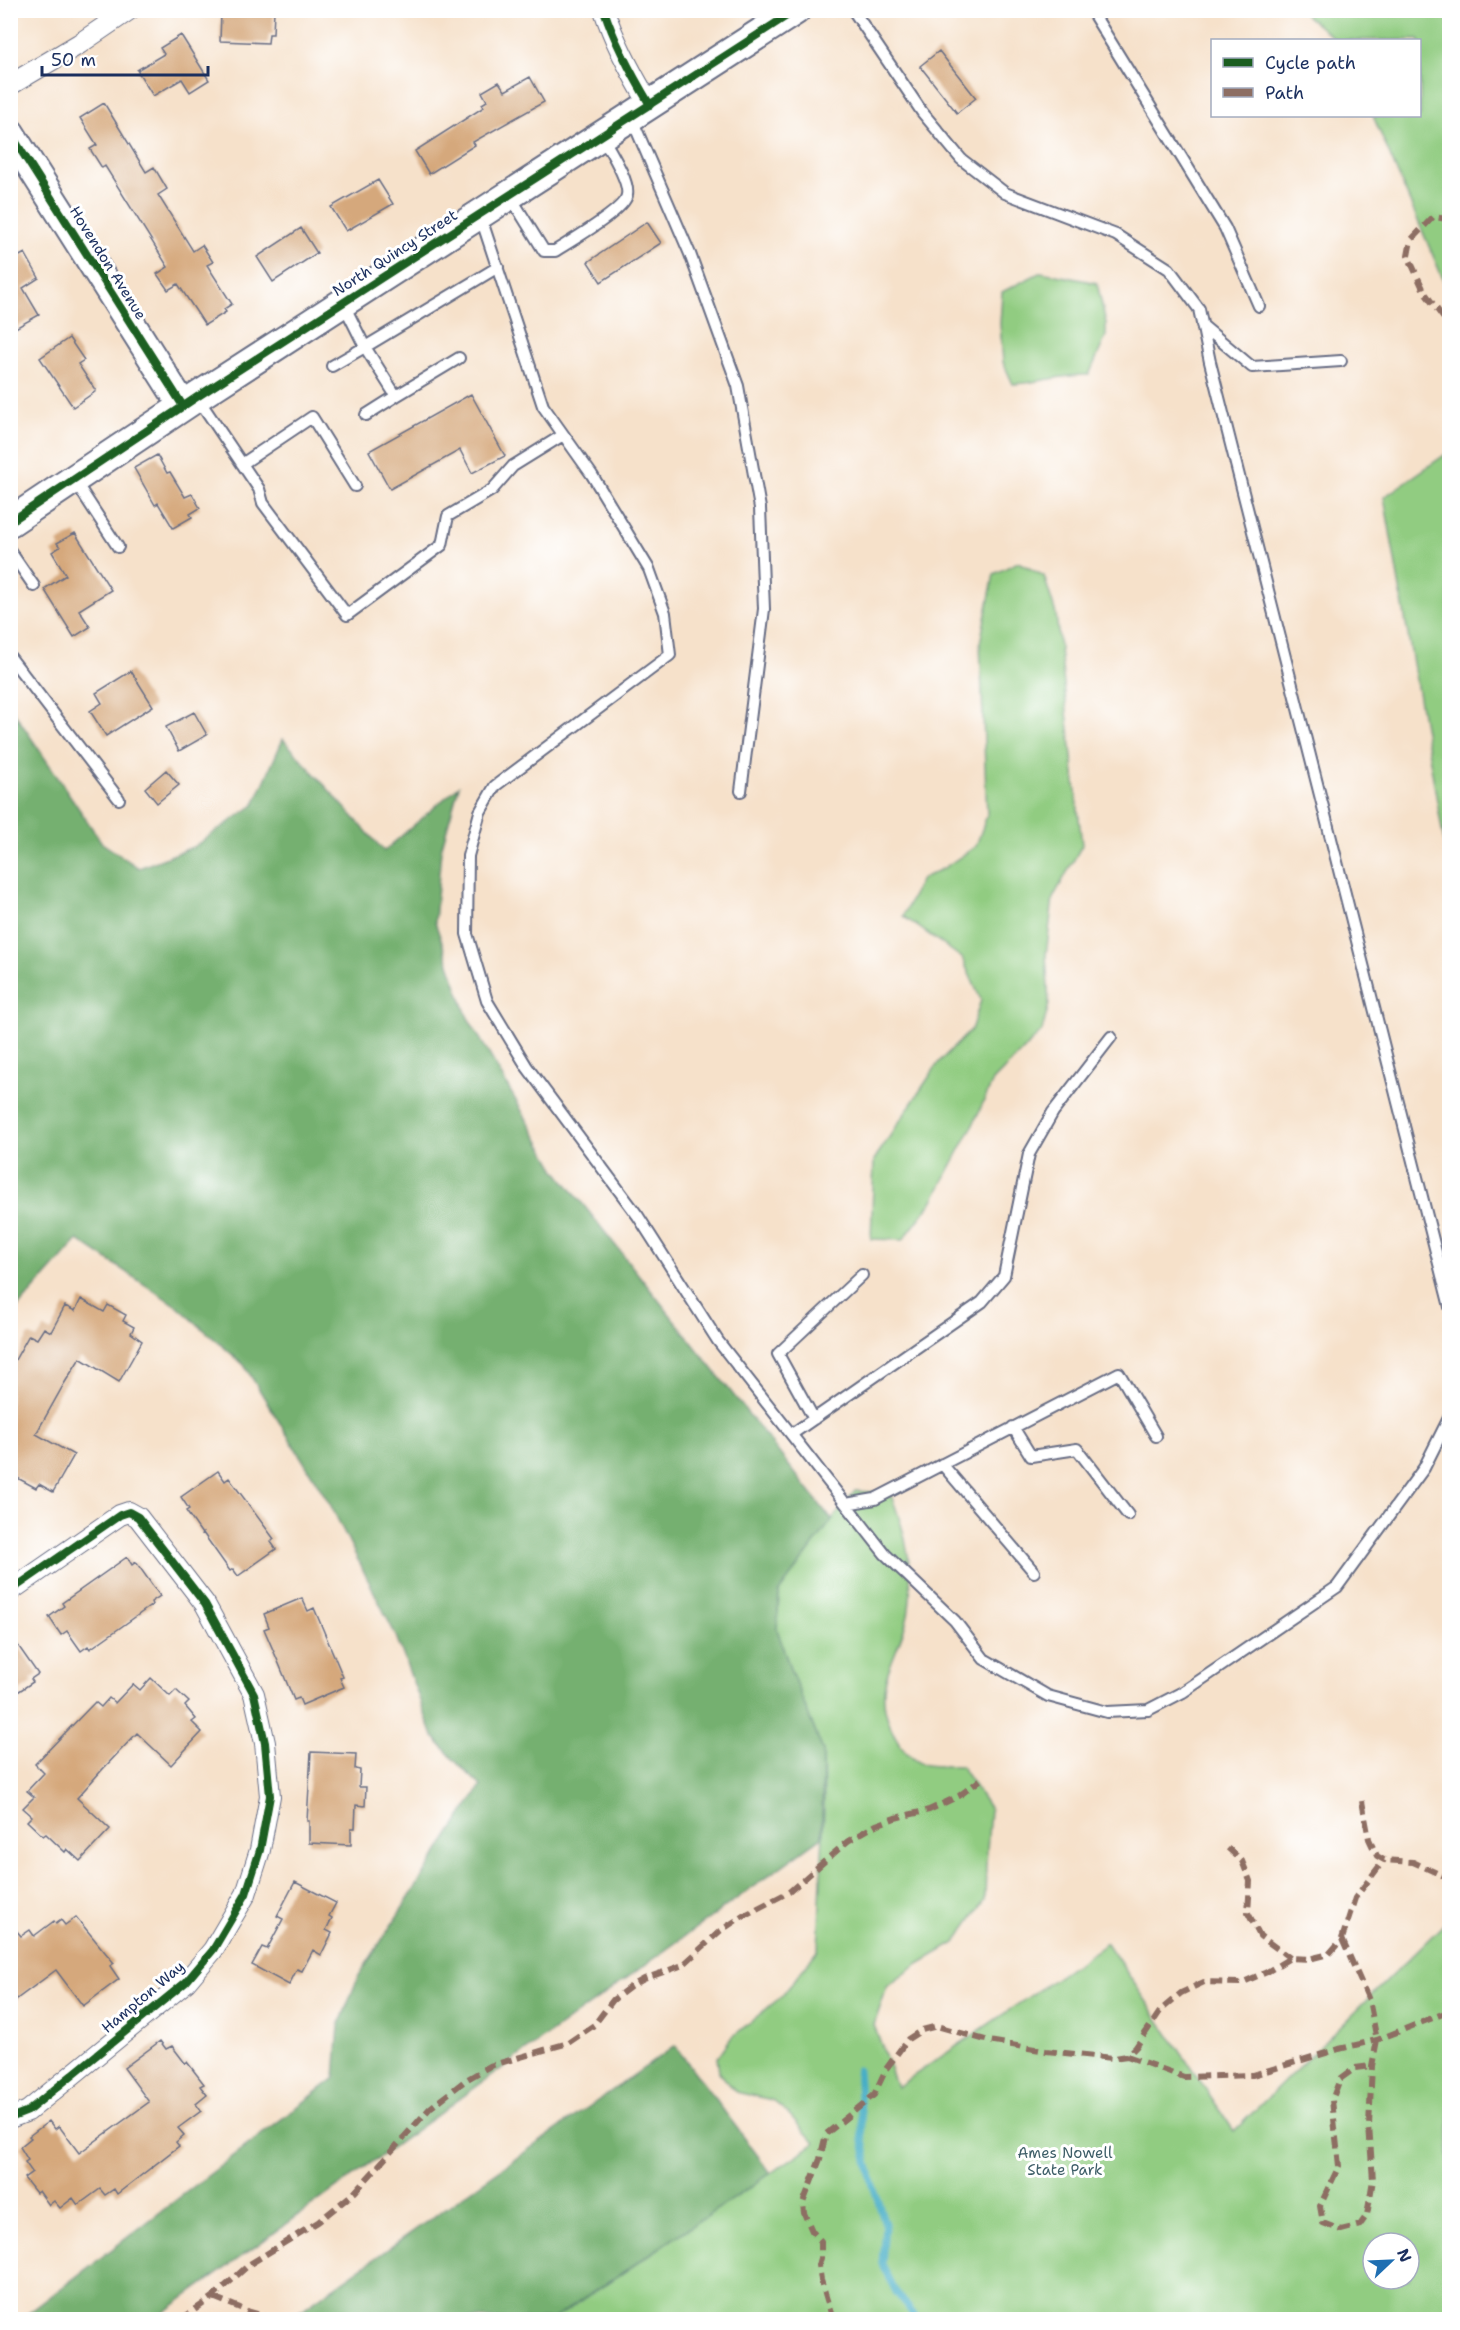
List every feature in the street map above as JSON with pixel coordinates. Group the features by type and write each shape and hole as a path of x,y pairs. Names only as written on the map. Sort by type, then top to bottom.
{"main road":[{"name":"North Quincy Street","path":"10,522 73,478 796,10"},
{"name":"Hovendon Avenue","path":"10,134 190,402"}],"street":[{"path":"10,85 79,44 129,10"},
{"path":"604,10 610,30 632,74 640,111"},
{"name":"Hampton Way","path":"10,1591 120,1515 129,1512 138,1517 205,1604 254,1694 265,1743 270,1796 260,1850 246,1894 213,1950 186,1982 28,2111 10,2118"}],"lane":[{"path":"853,10 922,112 961,159 1005,193 1116,235 1169,269 1198,309 1449,1307"},
{"path":"1091,10 1225,228 1259,306"},
{"path":"640,111 738,387 760,508 764,609 741,791"},
{"path":"509,195 544,251 555,251 621,207 627,195 624,179 602,136"},
{"path":"479,215 543,406 592,475 649,569 664,613 670,655 495,786 480,812 468,856 467,934 487,1001 527,1067 638,1216 718,1341 885,1554 955,1621 984,1659 1047,1696 1107,1713 1148,1710 1183,1692 1337,1587 1424,1468 1449,1416"},
{"path":"332,366 498,267"},
{"path":"343,303 365,347 396,396"},
{"path":"1202,325 1252,367 1341,361"},
{"path":"366,415 459,358"},
{"path":"190,402 242,464 259,489 263,503 347,615 442,545 448,516 492,490 513,466 563,435"},
{"path":"242,464 312,417 355,486"},
{"path":"73,478 118,547"},
{"path":"10,551 34,586"},
{"path":"10,657 118,799"},
{"path":"792,1434 982,1302 1004,1276 1029,1154 1053,1112 1111,1037"},
{"path":"814,1419 778,1354 862,1275"},
{"path":"846,1504 875,1499 1119,1373 1156,1436"},
{"path":"1013,1427 1031,1456 1077,1449 1128,1515"},
{"path":"942,1464 1035,1572"}],"green space":[{"path":"1301,11 1449,11 1449,293 1373,117 1421,117 1421,39 1335,39"},
{"path":"1041,272 1097,283 1106,323 1106,336 1089,375 1013,384 1003,362 1000,324 1002,292"},
{"path":"1449,452 1449,870 1384,497"},
{"path":"1018,562 1044,576 1056,614 1082,845 1053,898 1046,955 1049,1004 1042,1031 993,1081 972,1127 932,1202 903,1240 871,1239 874,1160 939,1062 971,1030 981,1000 962,958 903,916 921,879 944,868 976,846 987,815 980,643 994,574"},
{"path":"11,708 102,843 139,868 193,847 254,805 283,739 384,851 459,786 441,850 435,922 467,1016 556,1170 832,1520 779,1592 777,1629 790,1669 823,1751 822,1837 155,2319 21,2319 335,2078 339,2026 358,1977 481,1786 433,1736 396,1636 330,1504 244,1365 178,1307 78,1240 11,1315"},
{"name":"Ames Nowell State Park","path":"855,1491 890,1493 907,1550 910,1594 905,1627 886,1679 884,1702 886,1714 896,1737 911,1756 924,1765 961,1766 990,1809 985,1900 955,1943 917,1965 887,1987 874,2025 897,2087 1107,1943 1234,2131 1449,1919 1449,2319 553,2320 815,2143 788,2113 772,2100 736,2092 719,2072 717,2058 731,2038 782,1996 818,1950 824,1808 823,1751 777,1630 779,1592 802,1558"},
{"path":"675,2046 771,2173 553,2319 289,2319"}],"building":[{"path":"244,10 274,10 273,34 269,34 268,43 220,41 221,13 244,14"},
{"path":"181,35 209,80 190,92 182,79 153,96 137,70 164,54 160,48"},
{"path":"939,51 976,98 957,113 920,66"},
{"path":"530,77 544,102 473,142 475,145 429,174 415,151 484,107 482,104 487,101 482,92 499,82 505,91"},
{"path":"104,103 146,172 154,167 167,189 158,195 193,251 202,245 213,262 207,265 232,304 224,309 226,312 205,325 178,284 168,290 157,274 168,267 105,166 102,168 90,149 97,145 80,118"},
{"path":"378,180 393,204 346,231 331,207"},
{"path":"647,222 661,243 601,282 588,262"},
{"path":"301,228 317,253 273,282 257,257"},
{"path":"25,253 39,278 23,288 39,315 10,331 10,261"},
{"path":"69,338 84,360 78,364 96,391 73,407 40,358"},
{"path":"471,394 505,456 472,473 460,450 390,489 369,451"},
{"path":"157,455 185,497 192,494 200,508 190,514 192,517 173,528 158,503 155,505 134,468"},
{"path":"75,533 111,590 79,610 90,627 74,637 44,589 66,575 52,552 60,547 57,543"},
{"path":"131,671 153,706 106,736 90,711 102,703 96,693"},
{"path":"194,712 207,735 179,751 166,727"},
{"path":"166,770 179,785 157,803 145,788"},
{"path":"81,1299 104,1312 108,1305 126,1315 123,1321 134,1327 131,1333 142,1341 119,1382 80,1358 64,1384 36,1434 74,1455 53,1492 39,1484 36,1488 10,1474 10,1369 29,1335 37,1339 44,1328 51,1332 65,1306 75,1311"},
{"path":"218,1471 225,1481 229,1478 274,1539 271,1542 276,1549 238,1576 233,1569 230,1571 202,1534 186,1511 189,1509 181,1497"},
{"path":"127,1557 132,1565 136,1562 160,1596 151,1602 152,1605 90,1649 88,1646 81,1651 67,1631 61,1635 49,1617 64,1606 62,1603"},
{"path":"302,1598 308,1611 314,1608 343,1677 340,1678 344,1687 302,1705 299,1698 294,1700 264,1629 269,1627 264,1614"},
{"path":"10,1634 38,1674 31,1679 33,1682 10,1697"},
{"path":"151,1678 170,1696 176,1690 189,1702 185,1706 196,1719 192,1722 202,1732 171,1765 137,1733 101,1771 77,1798 110,1829 80,1861 67,1849 65,1852 46,1834 43,1836 27,1821 32,1816 23,1808 34,1797 27,1791 44,1773 35,1764 95,1702 101,1707 109,1698 115,1703 133,1684 140,1690"},
{"path":"311,1752 356,1754 355,1769 360,1770 359,1787 366,1787 365,1806 356,1805 355,1828 351,1828 351,1845 309,1843 309,1821 307,1821"},
{"path":"295,1882 336,1903 329,1916 332,1918 326,1930 332,1933 321,1955 313,1950 302,1971 297,1969 289,1985 252,1965 262,1947 267,1949 283,1919 277,1916"},
{"path":"76,1917 114,1963 110,1966 119,1979 83,2006 56,1970 10,2004 10,1923 21,1936 30,1930 34,1936 54,1921 56,1924 61,1920 65,1925"},
{"path":"160,2041 166,2049 172,2046 185,2063 187,2062 204,2084 200,2086 207,2095 196,2104 201,2111 178,2128 184,2135 176,2142 179,2146 117,2194 114,2189 105,2195 100,2189 78,2205 73,2198 60,2208 54,2201 49,2205 39,2191 36,2193 24,2178 32,2172 25,2162 28,2160 20,2147 31,2138 29,2136 49,2121 55,2129 59,2126 79,2153 149,2102 124,2068"}],"waterway":[{"path":"858,2070 863,2141 871,2179 885,2224 882,2264 896,2292 918,2320"}],"marked path":[{"path":"1450,221 1433,217 1411,240 1408,256 1425,293 1450,327"},
{"path":"180,2320 213,2297 250,2264 318,2222 355,2192 430,2108 466,2080 490,2066 568,2043 594,2025 613,2000 630,1987 644,1979 683,1965 720,1931 789,1892 848,1841 876,1825 929,1810 959,1796 980,1780"},
{"path":"1362,1801 1369,1839 1377,1856 1384,1860 1413,1862 1450,1879"},
{"path":"1228,1848 1242,1861 1250,1881 1248,1913 1260,1936 1290,1958"},
{"path":"833,2320 821,2280 819,2265 821,2241 812,2231 804,2213 803,2203 820,2159 826,2134 874,2095 886,2069 908,2039 922,2030 937,2026 989,2041 1046,2051 1114,2058 1127,2056 1136,2047 1161,2010 1181,1993 1204,1982 1241,1983 1267,1972 1290,1958 1309,1959 1329,1954 1342,1939 1355,1898 1384,1860"},
{"path":"1342,1939 1369,2000 1377,2040 1372,2066 1369,2126 1373,2180 1367,2215 1360,2225 1341,2230 1323,2223 1320,2206 1339,2166 1332,2100 1340,2079 1355,2068 1372,2066"},
{"path":"1127,2056 1184,2077 1253,2075 1377,2040 1450,2011"},
{"path":"213,2297 250,2312 279,2320"},
{"path":"328,2320 352,2320"}],"cycle path":[{"path":"604,10 624,59 650,105"},
{"path":"10,522 197,397 796,10"},
{"path":"10,133 183,406"},
{"path":"10,1591 120,1515 129,1512 138,1517 205,1604 254,1694 265,1743 270,1796 260,1850 246,1894 213,1950 186,1982 28,2111 10,2118"}]}
